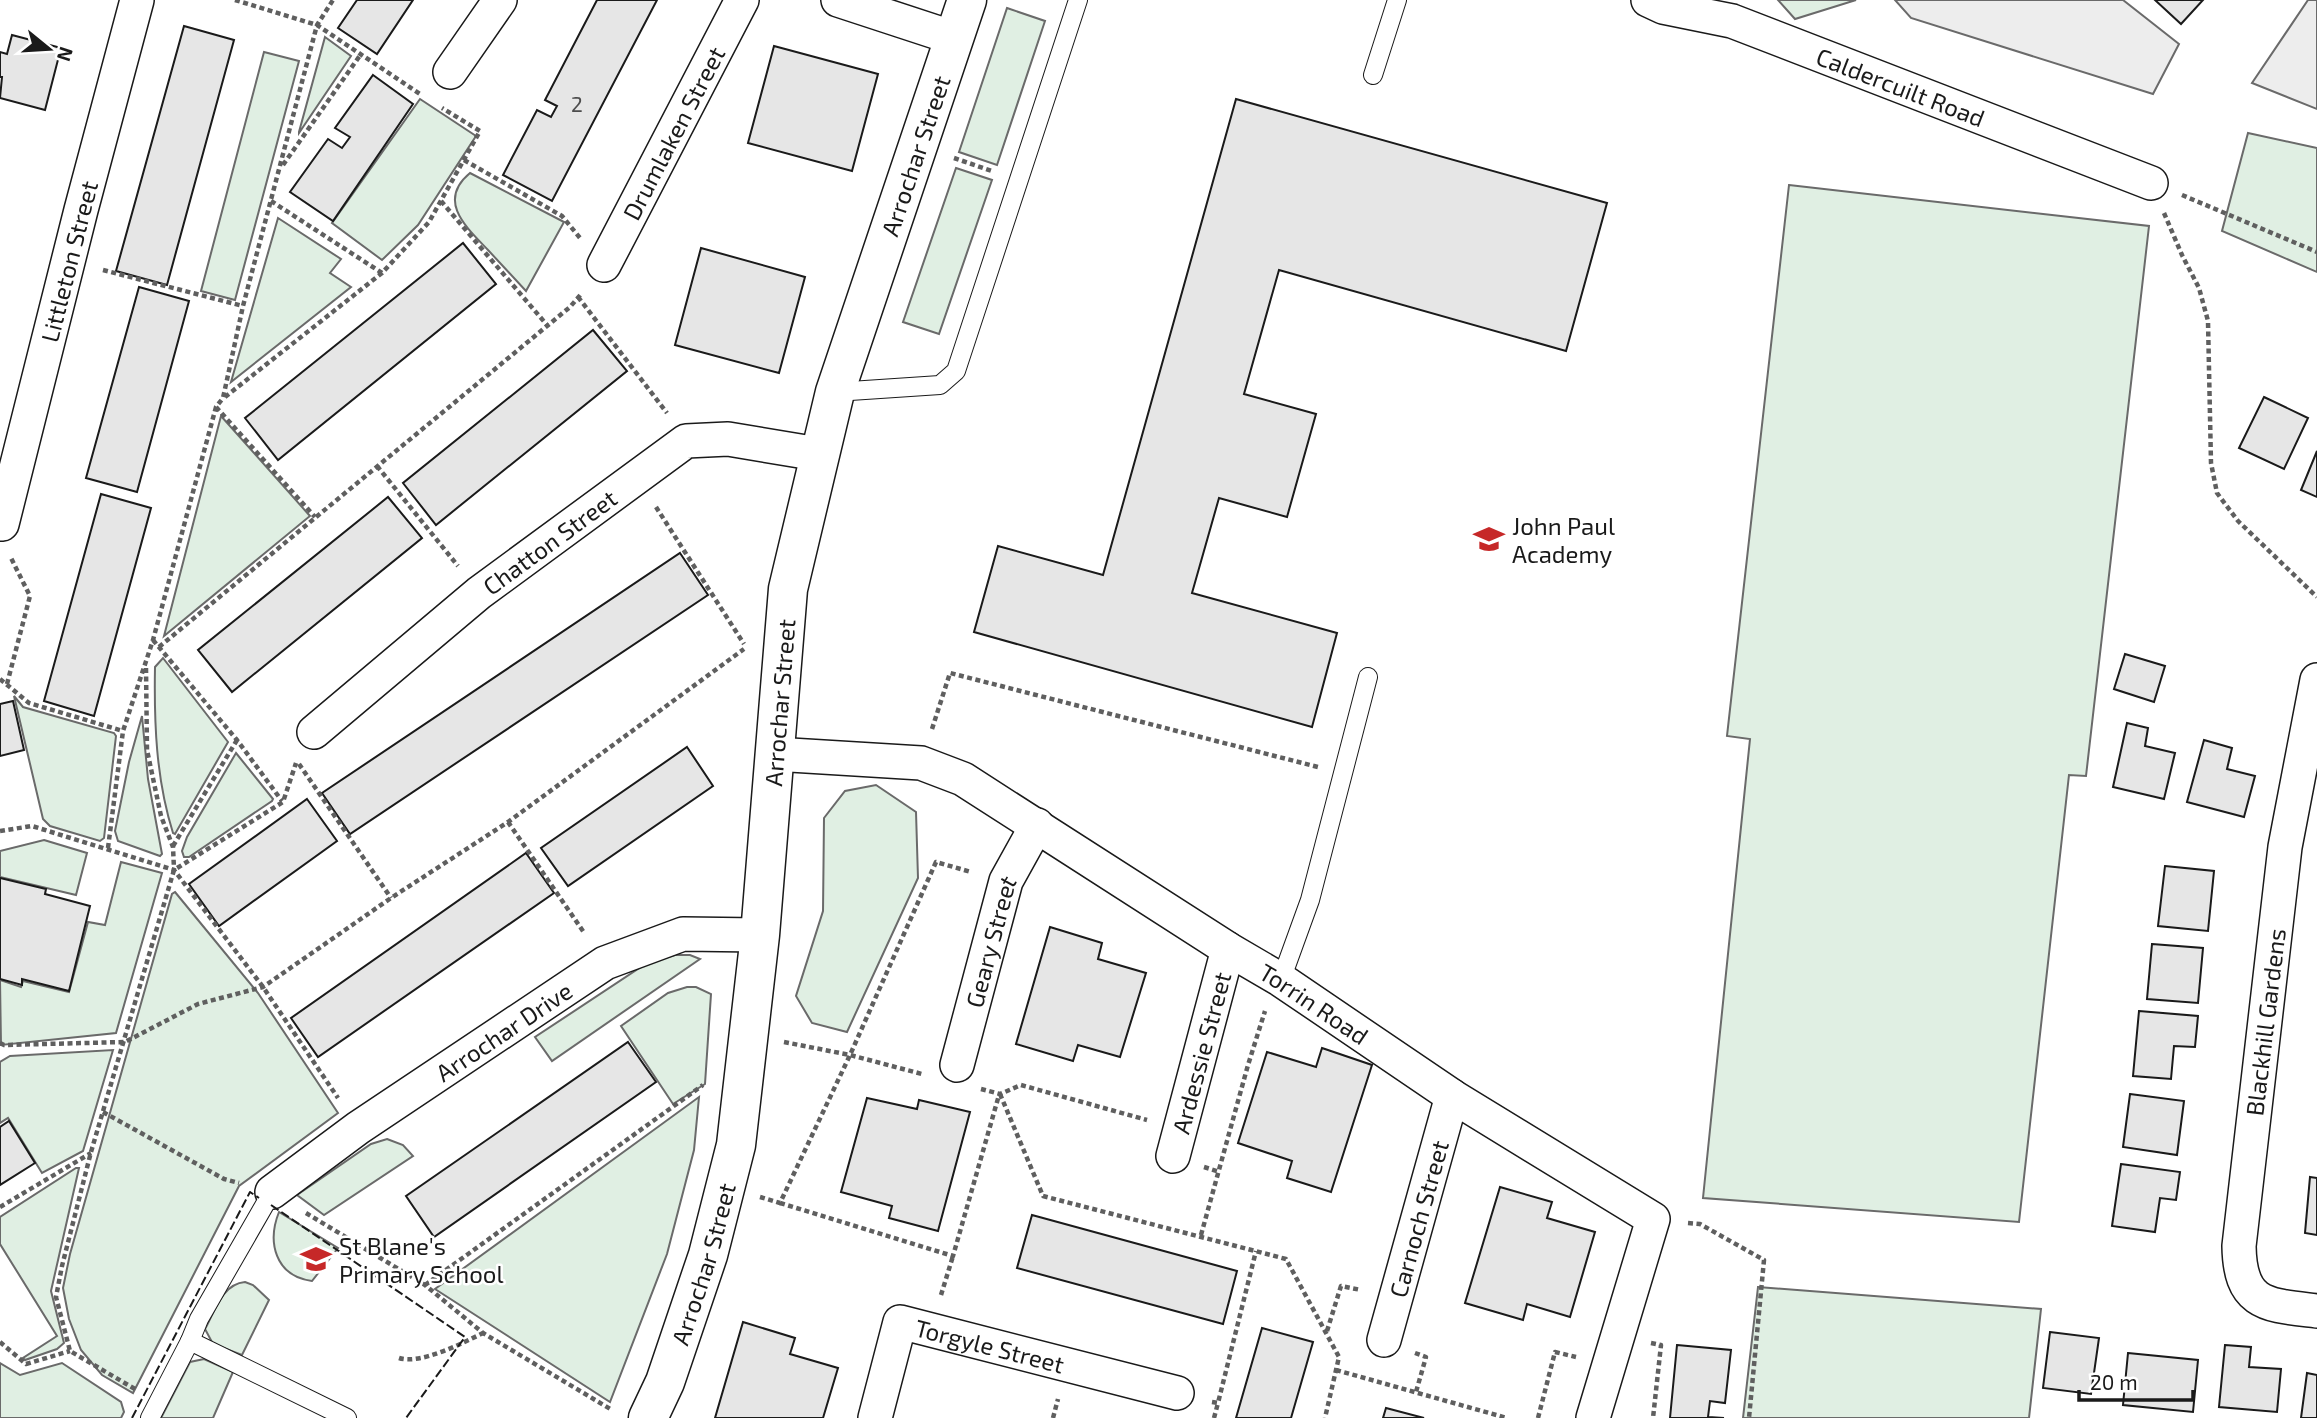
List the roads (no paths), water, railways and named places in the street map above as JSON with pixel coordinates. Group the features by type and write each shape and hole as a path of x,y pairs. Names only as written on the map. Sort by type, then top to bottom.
{"street":[{"name":"Littleton Street","path":"2,524 137,0"},
{"path":"450,72 500,0"},
{"name":"Drumlaken Street","path":"604,265 742,0"},
{"path":"838,0 954,38"},
{"name":"Arrochar Street","path":"631,1414 665,1382 708,1255 736,1145 760,935 788,589 818,454 835,392 967,0"},
{"name":"Caldercuilt Road","path":"1648,0 1662,8 1732,21 2151,183"},
{"name":"Chatton Street","path":"314,732 479,593 689,441 728,439 818,454"},
{"name":"Blackhill Gardens","path":"2317,680 2285,847 2239,1266 2245,1286 2261,1301 2317,1311"},
{"name":"Torrin Road","path":"774,754 921,763 963,779 1228,949 1278,978 1452,1096 1653,1219 1593,1418"},
{"name":"Geary Street","path":"957,1066 1006,881 1037,825"},
{"name":"Arrochar Drive","path":"260,1189 358,1128 605,962 683,934 760,935"},
{"name":"Ardessie Street","path":"1173,1156 1228,949"},
{"name":"Carnoch Street","path":"1384,1340 1452,1096"},
{"name":"Torgyle Street","path":"875,1418 900,1322 1177,1393"}],"lane":[{"path":"835,392 940,386 956,371 1079,0"},
{"path":"1373,75 1396,0"},
{"path":"1278,978 1310,900 1368,677"},
{"path":"150,1418 190,1341 260,1189"},
{"path":"190,1341 346,1418"}],"place":[{"name":"John Paul Academy","path":"1489,539"},
{"name":"St Blane's Primary School","path":"316,1259"}]}
